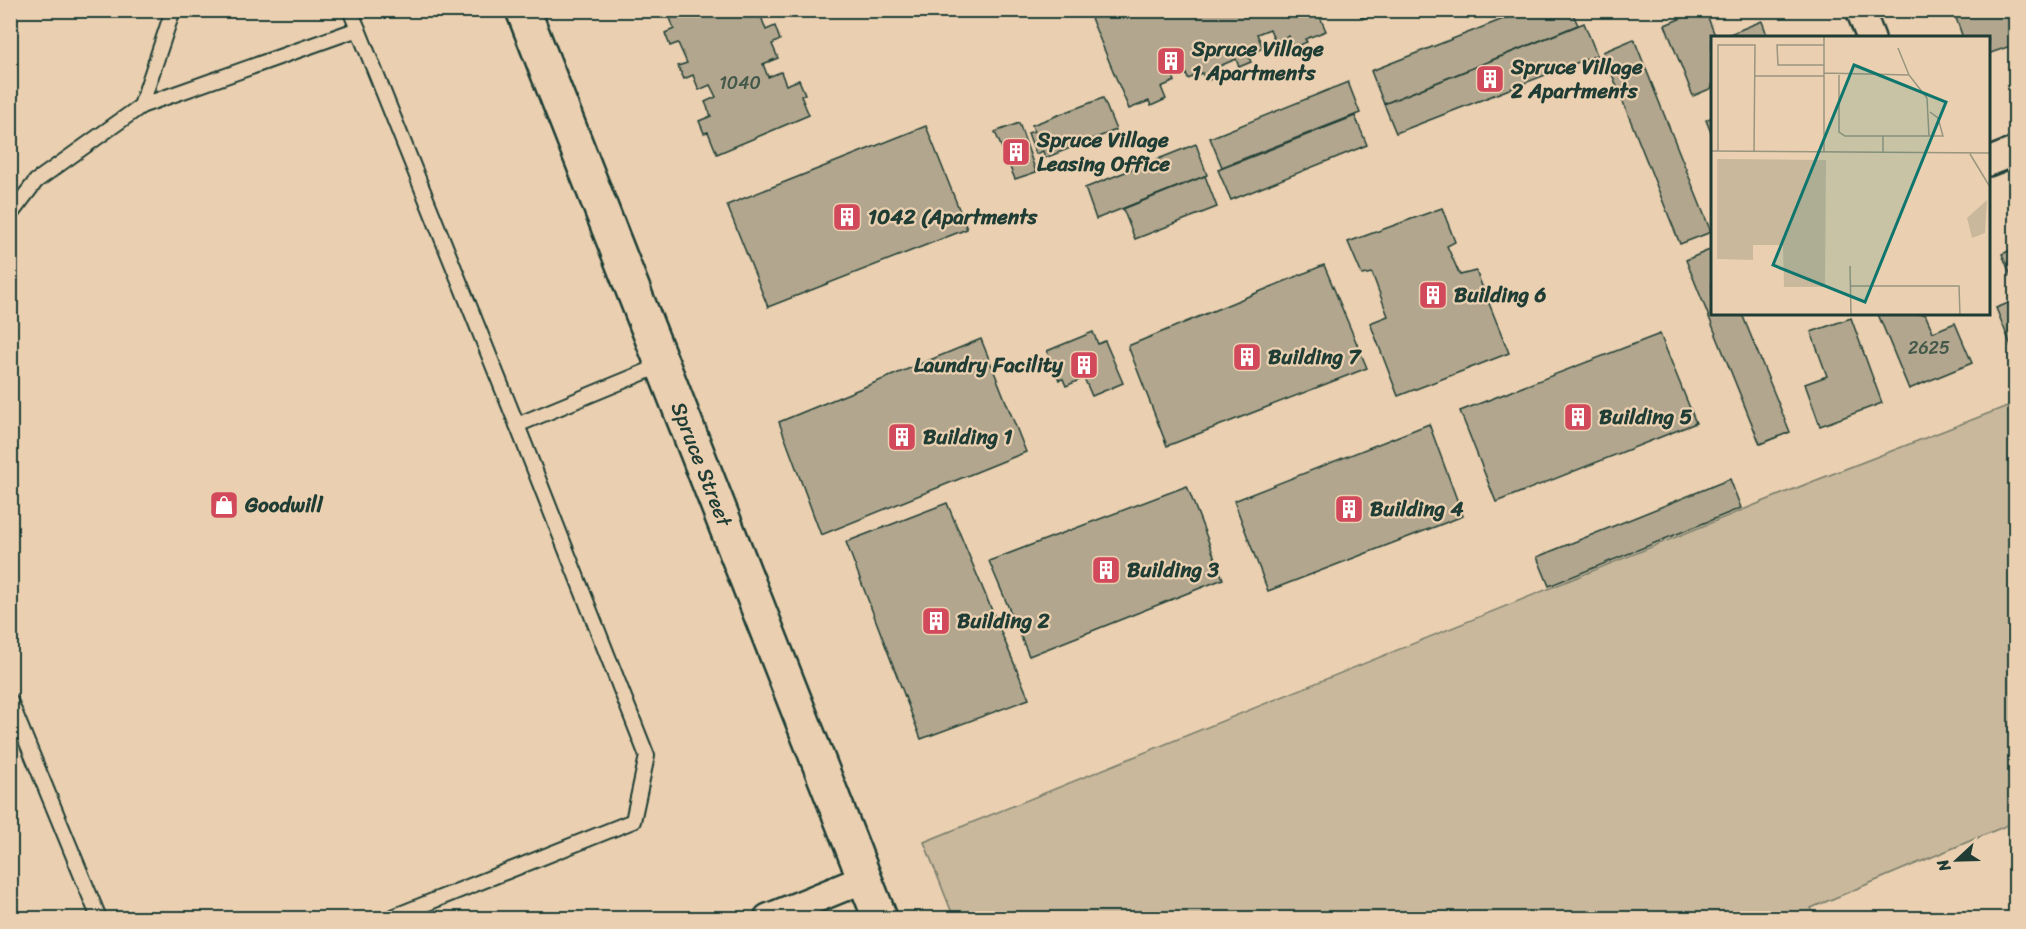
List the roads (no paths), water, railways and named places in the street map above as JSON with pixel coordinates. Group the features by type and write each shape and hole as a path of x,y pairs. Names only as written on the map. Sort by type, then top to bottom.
{"street":[{"name":"Spruce Street","path":"523,10 880,918"},
{"path":"1860,10 1870,36"},
{"path":"1990,162 2016,151"},
{"path":"768,918 864,879"}],"lane":[{"path":"141,105 173,10"},
{"path":"350,10 647,756 633,821 390,918"},
{"path":"10,215 36,181 141,105 358,29"},
{"path":"517,425 662,365"},
{"path":"10,701 99,918"}],"place":[{"name":"Spruce Village 1 Apartments","path":"1171,61"},
{"name":"Spruce Village 2 Apartments","path":"1490,79"},
{"name":"Spruce Village Leasing Office","path":"1016,152"},
{"name":"1042 (Apartments","path":"847,217"},
{"name":"Building 6","path":"1433,295"},
{"name":"Building 7","path":"1247,357"},
{"name":"Laundry Facility","path":"1084,365"},
{"name":"Building 5","path":"1578,417"},
{"name":"Building 1","path":"902,437"},
{"name":"Goodwill","path":"224,505"},
{"name":"Building 4","path":"1349,509"},
{"name":"Building 3","path":"1106,570"},
{"name":"Building 2","path":"936,621"}]}
